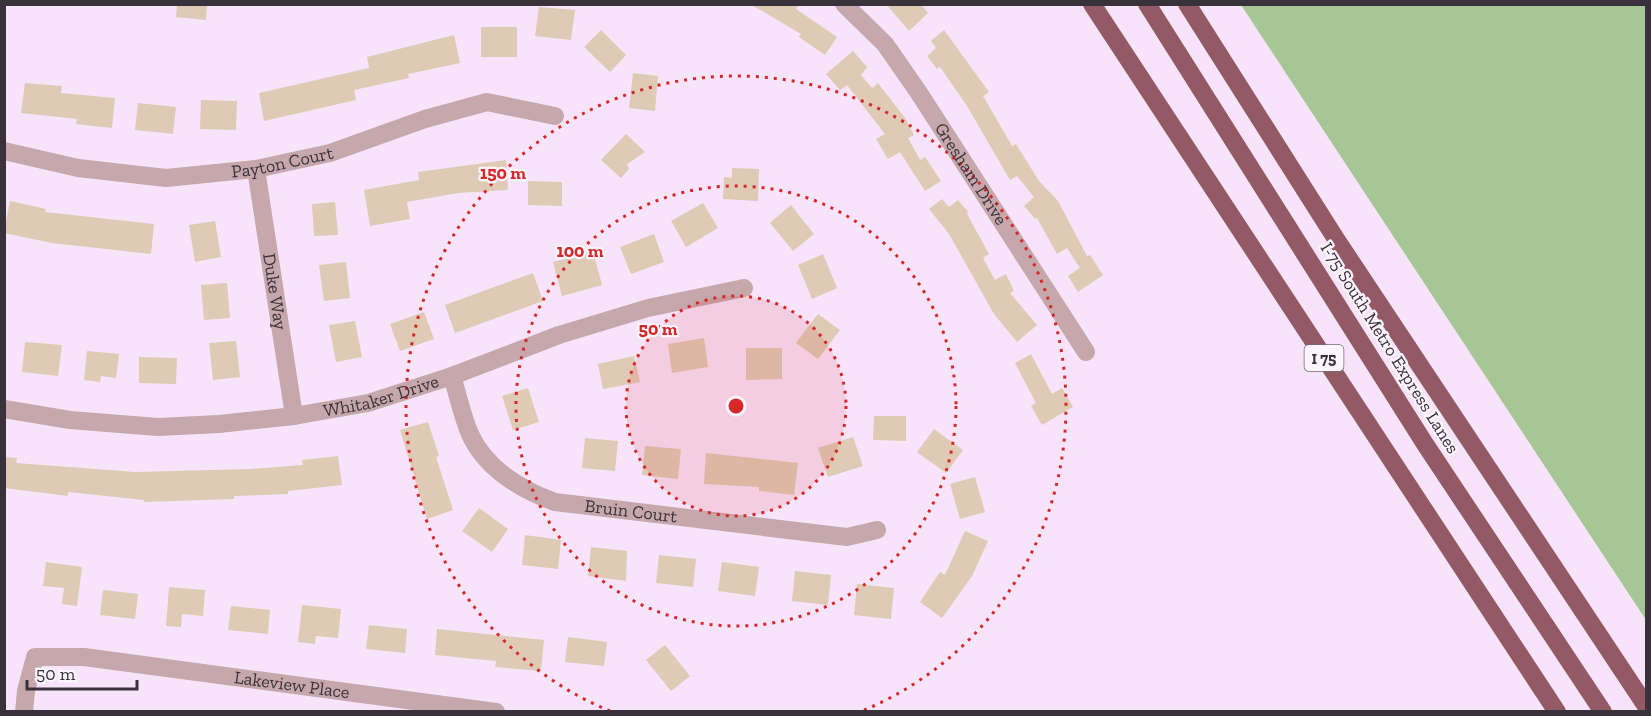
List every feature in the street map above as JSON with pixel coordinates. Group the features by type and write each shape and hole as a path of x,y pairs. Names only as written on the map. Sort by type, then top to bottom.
{"highway":[{"name":"I 75","path":"1092,4 1557,711"},
{"name":"I-75 South Metro Express Lanes","path":"1147,4 1425,444 1603,711"},
{"path":"1187,4 1342,248 1647,706"}],"street":[{"name":"Gresham Drive","path":"844,4 885,44 1086,352"},
{"name":"Payton Court","path":"4,151 78,168 166,177 256,169 330,153 425,118 487,102 555,116"},
{"name":"Duke Way","path":"256,169 294,416"},
{"name":"Whitaker Drive","path":"4,409 81,421 158,427 219,424 294,416 368,403 452,376 559,335 670,303 744,288"},
{"name":"Bruin Court","path":"452,376 471,436 500,472 530,494 555,502 847,537 877,530"},
{"name":"Lakeview Place","path":"24,711 26,691 35,657 84,657 496,711"}],"green space":[{"path":"1241,5 1646,5 1646,620"}],"building":[{"path":"177,4 207,4 206,20 176,17"},
{"path":"750,4 799,4 796,9 837,37 825,55 799,37 801,34"},
{"path":"886,4 921,4 928,13 909,31"},
{"path":"539,7 575,10 571,40 535,36"},
{"path":"481,27 517,27 517,57 481,57"},
{"path":"601,30 626,55 610,72 584,47"},
{"path":"944,30 989,92 983,96 1012,146 1016,144 1039,181 1058,201 1087,256 1090,255 1103,275 1078,292 1068,276 1080,268 1067,248 1057,254 1037,218 1035,219 1024,206 1034,197 1017,176 1010,180 967,106 940,67 937,69 927,56 936,48 931,41"},
{"path":"454,35 460,63 408,74 409,78 354,90 356,100 264,121 259,93 369,68 367,57"},
{"path":"853,51 867,67 861,75 872,88 878,83 905,118 914,135 908,138 920,160 925,157 941,181 925,191 900,152 888,159 876,139 885,134 847,85 840,90 826,74"},
{"path":"633,73 658,76 655,111 629,108"},
{"path":"25,83 62,86 61,93 115,98 112,128 76,124 77,119 21,113"},
{"path":"201,100 237,101 236,130 200,129"},
{"path":"138,103 176,107 173,134 135,130"},
{"path":"626,134 645,152 627,164 629,169 621,178 601,160"},
{"path":"506,160 508,190 458,193 407,202 410,219 370,226 364,190 419,180 418,172"},
{"path":"732,168 759,169 758,201 723,199 724,177 732,178"},
{"path":"528,181 562,182 562,206 528,205"},
{"path":"942,199 949,207 958,200 968,212 989,254 983,258 995,280 1006,274 1014,291 1010,293 1037,325 1017,342 994,314 949,234 929,209"},
{"path":"10,201 46,209 45,212 154,224 151,254 52,243 4,233"},
{"path":"335,202 338,235 314,236 312,204"},
{"path":"703,203 718,228 686,247 671,221"},
{"path":"791,205 814,234 793,251 770,223"},
{"path":"215,221 221,257 195,262 189,225"},
{"path":"654,234 664,262 631,274 620,247"},
{"path":"593,251 602,285 562,296 553,262"},
{"path":"823,254 837,288 812,299 798,265"},
{"path":"346,262 350,298 324,301 319,265"},
{"path":"533,273 543,301 455,333 445,305"},
{"path":"227,283 230,318 204,320 201,285"},
{"path":"424,312 434,339 400,351 390,324"},
{"path":"818,314 840,330 818,359 796,343"},
{"path":"355,321 362,357 336,362 329,325"},
{"path":"704,338 708,367 672,373 668,344"},
{"path":"236,341 240,377 213,380 209,343"},
{"path":"25,342 62,345 58,376 22,372"},
{"path":"746,348 782,348 782,379 746,380"},
{"path":"87,351 119,354 116,378 101,376 100,382 84,380"},
{"path":"1031,354 1052,394 1062,388 1073,407 1042,425 1031,406 1036,403 1015,363"},
{"path":"634,356 640,382 603,389 598,364"},
{"path":"139,357 177,358 176,384 139,383"},
{"path":"528,388 539,422 513,430 502,396"},
{"path":"874,416 906,416 906,441 873,440"},
{"path":"428,422 439,456 436,457 453,510 427,519 400,430"},
{"path":"934,429 963,450 946,473 917,452"},
{"path":"853,437 863,466 828,477 818,448"},
{"path":"585,438 618,441 615,471 582,468"},
{"path":"645,446 681,449 678,479 642,475"},
{"path":"706,453 798,463 794,495 759,491 759,487 704,484"},
{"path":"338,456 342,485 288,491 288,494 234,496 234,499 144,502 144,500 68,492 68,496 4,488 4,457 17,458 16,463 135,472 303,465 302,460"},
{"path":"975,477 985,512 960,519 950,484"},
{"path":"479,508 508,529 492,552 462,531"},
{"path":"965,531 988,541 972,576 942,618 920,602 940,572 945,575"},
{"path":"525,535 561,540 558,569 522,565"},
{"path":"591,547 627,551 626,581 588,576"},
{"path":"659,555 696,559 693,587 656,583"},
{"path":"46,562 82,567 77,606 62,604 64,588 43,586"},
{"path":"722,562 759,567 755,596 718,591"},
{"path":"795,571 831,575 828,605 792,601"},
{"path":"857,584 894,588 891,619 854,615"},
{"path":"169,587 205,590 203,616 182,614 181,627 166,626"},
{"path":"103,590 138,594 135,619 100,615"},
{"path":"302,605 341,609 338,638 316,636 315,644 298,642"},
{"path":"231,606 270,610 268,634 228,630"},
{"path":"369,625 407,629 405,653 366,649"},
{"path":"437,629 544,640 541,671 495,667 496,661 435,655"},
{"path":"568,637 607,642 604,666 565,662"},
{"path":"665,645 690,676 671,691 646,660"}]}
